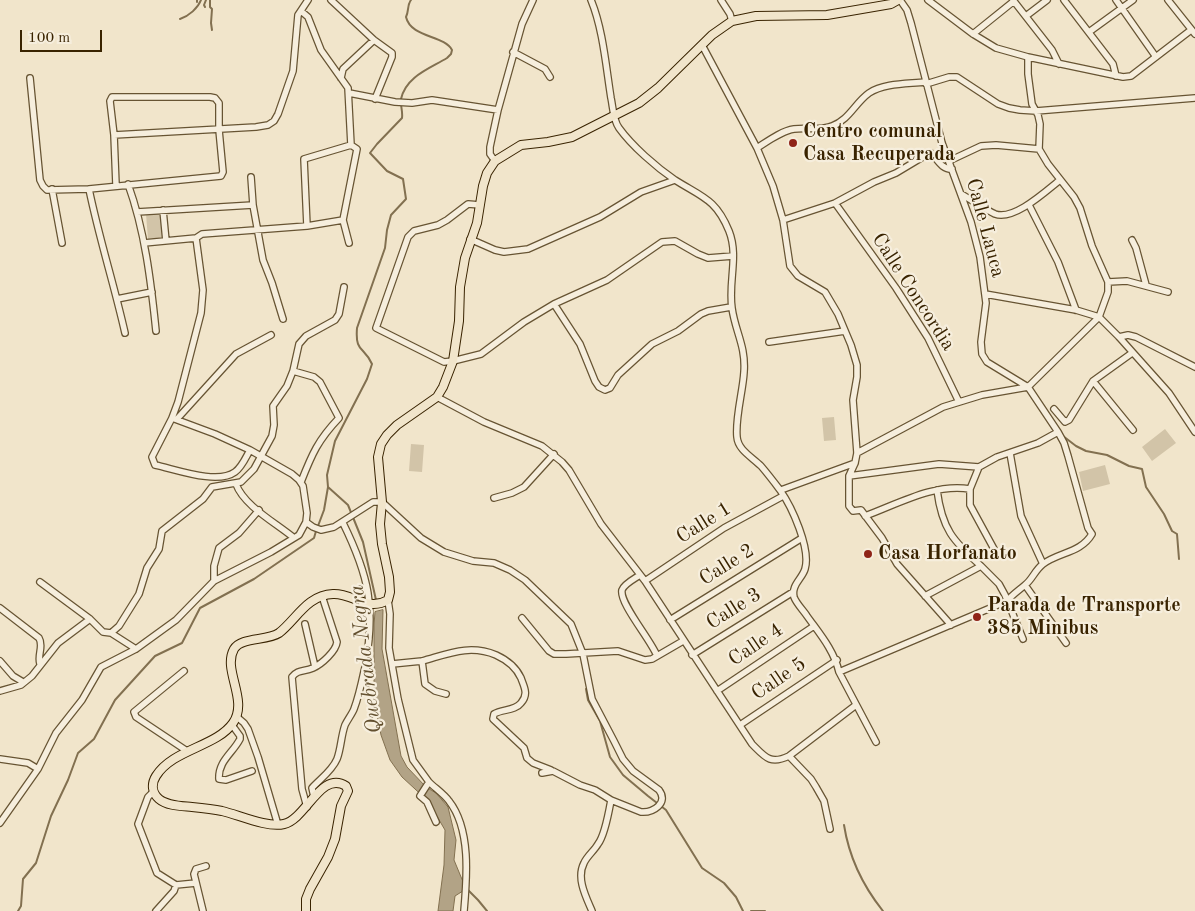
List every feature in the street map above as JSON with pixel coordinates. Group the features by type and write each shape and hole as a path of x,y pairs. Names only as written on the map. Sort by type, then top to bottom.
{"main road":[{"path":"306,911 308,894 335,839 341,806 348,791 346,786 331,784 314,797 307,807 291,822 278,825 266,824 220,811 168,804 160,800 153,792 153,783 162,769 187,751 222,734 237,718 238,699 231,657 234,650 242,643 270,637 279,633 299,611 322,596 333,594 378,603 390,592 380,524 382,502 378,457 381,444 396,425 437,397 443,387 452,361 459,321 462,272 470,239 477,224 487,173 495,162 520,145 572,137 639,103 658,88 716,31 732,21 756,16 827,15 891,4 899,0"}],"street":[{"path":"114,135 219,130 268,125 278,114 293,71 297,23 301,11 308,0"},
{"path":"331,0 392,54 376,99"},
{"path":"495,162 490,154 490,147 498,110 513,52 522,24 533,0"},
{"path":"590,0 598,22 617,126 639,150 675,180 703,195 713,204 729,231 733,256 732,307 744,350 745,370 737,437 739,444 762,467 782,493 795,519 802,538 806,564 804,572 794,586 794,598 836,660 839,672 876,742"},
{"path":"720,0 730,14 732,21"},
{"name":"Calle Lauca","path":"899,0 907,10 942,143 961,194 976,243 986,304 981,342 982,354 987,362 1028,386 1058,432 1064,443 1088,528 1092,534 1081,547 1043,564"},
{"path":"928,0 972,34 996,48 1028,57 1123,77 1131,76 1156,56 1193,32 1168,0"},
{"path":"972,34 1013,0 1052,50 1059,64"},
{"path":"1026,16 1047,0"},
{"path":"1064,0 1114,64 1116,76"},
{"path":"1116,0 1156,56"},
{"path":"1089,32 1133,0"},
{"path":"301,11 308,17 321,50 348,88 351,144 357,149 343,220 349,243"},
{"path":"341,78 342,69 374,40"},
{"path":"702,45 757,148 773,186 783,220 790,266 798,276 825,292 838,314 857,365 858,377 853,400 857,453 849,476 849,506 853,511 861,510 882,538 897,564 951,625"},
{"path":"513,52 545,68 550,77"},
{"path":"857,453 933,412 982,395 1028,386 1099,317 1108,292 1108,282 1092,246 1080,208 1039,149 1040,124 1032,104 1028,57"},
{"path":"757,148 774,137 794,129 824,129 834,126 844,120 859,102 877,88 926,83 949,77 957,77 998,104 1009,108 1036,111 1195,98"},
{"path":"30,78 40,180 47,190 89,189 221,176 223,172 218,103 213,97 112,97 110,101 114,135 116,185"},
{"path":"349,93 396,102 432,100 498,110"},
{"path":"307,226 304,159 351,144"},
{"path":"949,161 981,146 996,145 1039,149"},
{"path":"783,220 835,203 931,153 940,165 952,170"},
{"path":"251,177 253,205 263,260 283,319"},
{"path":"470,239 504,252 528,249 600,217 641,192 675,180"},
{"path":"961,194 1001,215 1029,205 1060,180"},
{"path":"128,184 144,243 156,331"},
{"path":"89,189 98,234 117,299 124,333"},
{"path":"52,190 62,244"},
{"name":"Calle Concordia","path":"835,203 896,288 928,338 959,402"},
{"path":"480,204 468,204 438,225 414,231 408,236 376,328 444,362 481,354 524,322 554,304 607,280 662,242 675,241 708,258 733,256"},
{"path":"137,212 253,205"},
{"path":"1029,205 1061,269 1076,310"},
{"path":"163,210 166,240"},
{"path":"144,243 196,238 202,234 307,226 343,220"},
{"path":"174,419 196,336 203,301 196,238"},
{"path":"1132,240 1146,285"},
{"path":"1108,282 1127,281 1168,292"},
{"path":"111,633 119,626 139,594 146,568 159,549 162,531 203,499 212,487 236,484 246,478 262,456 272,436 274,425 273,406 287,386 293,371 299,344 306,336 335,320 339,314 344,287"},
{"path":"117,299 152,292"},
{"name":"Calle Lauca","path":"985,294 1076,310 1099,317 1119,336 1169,394 1195,432"},
{"path":"554,304 580,344 595,381 599,387 605,390 610,388 618,375 652,344 678,331 701,314 732,307"},
{"path":"769,342 845,331"},
{"path":"250,450 234,473 220,476 199,476 155,465 152,462 152,457 174,419 236,354 271,335"},
{"path":"1119,336 1128,335 1136,337 1195,367"},
{"path":"1054,409 1064,422 1069,420 1093,381 1132,353"},
{"path":"293,371 314,377 320,382 339,418 325,432 313,451 301,482"},
{"path":"1093,381 1133,430"},
{"path":"437,397 492,426 542,446 554,454 569,470 601,524 645,581 752,744 763,756 772,761 789,756 856,705"},
{"path":"0,823 38,769 56,733 82,700 101,667 136,649 176,620 214,580 272,552 294,538 299,534 306,522 305,494 301,482 292,474 250,450 174,419"},
{"path":"849,476 939,464 979,467 1038,443 1058,432"},
{"path":"839,672 1007,601 1016,590 1025,585 1043,564 1021,516 1010,453"},
{"path":"494,498 512,493 524,486 554,454"},
{"name":"Calle 1","path":"645,581 724,528 782,493 855,463"},
{"path":"979,467 970,489 970,505 994,549"},
{"path":"236,484 240,494 294,538"},
{"path":"865,516 937,490 953,488 970,489"},
{"path":"937,490 944,524 954,540 998,584 1023,640"},
{"path":"306,522 313,528 321,530 334,527 373,502 382,502 421,538 436,548 473,561 494,563 510,570 524,580 571,624 583,654 592,699 617,747 633,771 662,794 660,804 656,809 645,812 636,811 611,800 595,790 580,785 567,776 532,764 527,758 524,748 493,719 494,714 499,711 514,708 521,703 526,692 519,672 509,662 489,652 473,649 422,661 392,664"},
{"path":"214,580 214,566 219,548 239,533 259,510"},
{"path":"346,521 365,576 378,603 390,614 389,648 398,699 413,760 428,784 450,802 464,837 466,844 464,911"},
{"name":"Calle 2","path":"670,620 802,538"},
{"path":"925,596 981,566"},
{"path":"640,575 625,586 622,590 622,597 657,656"},
{"path":"40,582 90,619 103,632 111,633 136,649"},
{"path":"1025,585 1066,643"},
{"name":"Calle 3","path":"692,655 794,592"},
{"path":"307,807 302,789 292,677 296,672 315,667 322,662 336,645 337,642 322,596"},
{"path":"314,797 312,788 334,764 343,731 354,710 362,683 370,623 378,603"},
{"path":"0,608 39,638 42,643 38,656 40,664"},
{"path":"522,618 549,651 554,654 618,652 646,660 655,658 683,641"},
{"path":"0,691 21,685 32,676 58,643 90,619"},
{"path":"305,624 315,667"},
{"name":"Calle 4","path":"717,691 814,626"},
{"path":"0,660 12,676 23,682"},
{"name":"Calle 5","path":"740,725 836,660"},
{"path":"422,661 425,684 435,692 446,694"},
{"path":"184,670 134,712 136,716 187,751"},
{"path":"237,718 244,723 250,735 278,825"},
{"path":"232,725 240,739 224,760 219,773 219,779 226,780 252,772"},
{"path":"789,756 811,779 824,801 830,829"},
{"path":"0,759 28,763 38,769"},
{"path":"542,773 553,771"},
{"path":"428,784 420,796 428,802 436,822"},
{"path":"153,792 148,798 138,824 157,873 176,885 196,883"},
{"path":"592,911 582,884 581,873 583,864 599,844 611,800"},
{"path":"203,911 194,874 196,869 206,866"},
{"path":"156,911 174,891 176,885"}],"shaded area":[{"path":"161,212 164,237 148,239 146,214"},
{"path":"834,417 836,440 824,441 822,418"},
{"path":"1165,429 1176,443 1152,461 1142,447"},
{"path":"411,444 424,445 422,472 409,471"},
{"path":"1105,465 1110,484 1083,491 1079,472"},
{"name":"Quebrada Negra","path":"383,610 382,649 401,756 407,767 426,787 436,793 448,807 456,840 454,860 466,889 455,896 453,911 438,911 444,865 445,830 428,801 402,777 390,760 381,735 374,687 374,625 375,612"}],"waterway":[{"path":"180,19 193,11 201,0"},
{"path":"205,7 206,0"},
{"path":"210,0 212,30"},
{"path":"318,526 324,510 328,487 327,475 335,441 367,379 372,364 357,342 357,328 385,248 391,215 406,199 403,179 387,171 370,153 402,118 401,99 408,84 420,74 447,58 452,50 442,41 421,33 409,24 406,17 411,0"},
{"path":"1063,436 1086,451 1107,455 1129,466 1142,469 1146,487 1164,514 1172,531 1177,534 1179,559"},
{"name":"Quebrada Negra","path":"328,487 348,505 363,542 376,600"},
{"path":"18,911 21,906 23,879 36,863 51,816 78,753 94,739 115,700 155,656 182,643 200,608 254,579 314,538 316,531"},
{"path":"586,689 588,700 600,721 610,757 623,775 666,810 702,868 724,883 736,897 743,911"},
{"path":"844,825 853,860 869,892 883,911"},
{"path":"467,889 487,911"},
{"path":"751,911 765,911"}],"place":[{"name":"Centro comunal Casa Recuperada","path":"793,143"},
{"name":"Casa Horfanato","path":"868,554"},
{"name":"Parada de Transporte 385 Minibus","path":"977,617"}]}
